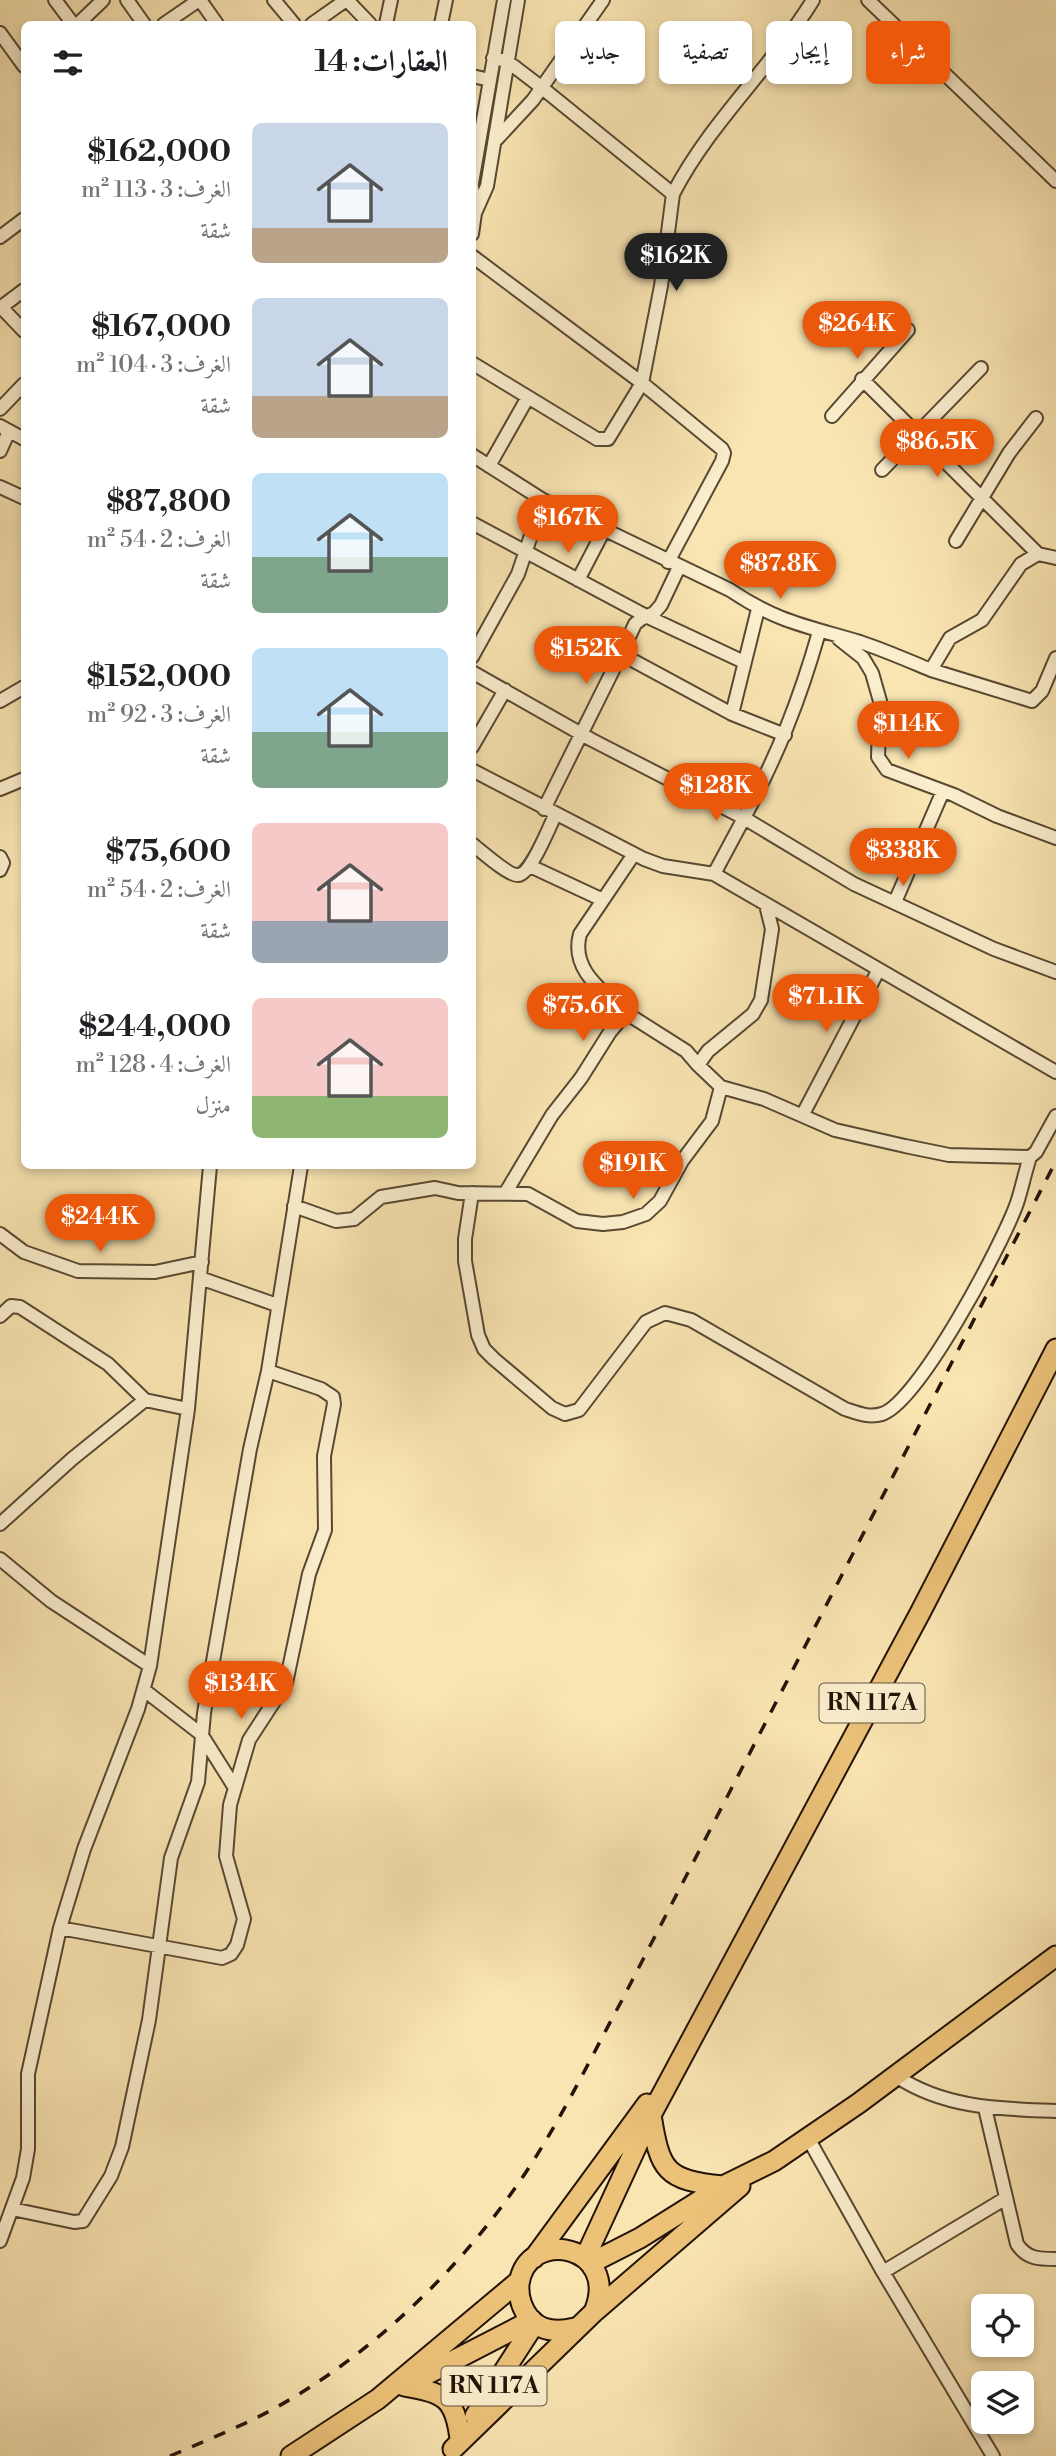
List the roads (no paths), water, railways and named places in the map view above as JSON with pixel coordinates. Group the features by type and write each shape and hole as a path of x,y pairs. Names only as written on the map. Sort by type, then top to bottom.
{"main road":[{"name":"RN 117A","path":"588,2260 650,2115 920,1613 1056,1349"},
{"path":"453,2448 575,2328 760,2170 896,2076 1056,1956"},
{"path":"575,2328 554,2331 533,2322 523,2309 519,2281 525,2268 683,2056"},
{"path":"650,2115 655,2144 669,2171 680,2179 694,2183 723,2186"},
{"path":"588,2260 640,2238 723,2186 760,2170"},
{"path":"534,2258 546,2251 560,2249 573,2251 588,2260 601,2287 594,2312"},
{"path":"378,2399 519,2281"},
{"name":"RN 117A","path":"453,2448 533,2322"},
{"path":"291,2456 378,2399 533,2322"},
{"path":"404,2386 437,2393 446,2398 454,2409 453,2448"}],"street":[{"path":"55,0 73,21"},
{"path":"79,21 103,0"},
{"path":"127,0 142,21"},
{"path":"168,21 199,0 215,21"},
{"path":"274,0 292,21"},
{"path":"316,21 346,0 367,21"},
{"path":"387,21 391,0"},
{"path":"442,21 446,0"},
{"path":"476,161 503,0"},
{"path":"476,211 487,186 518,0"},
{"path":"494,142 541,87 603,0"},
{"path":"476,365 603,440 613,435 642,383 661,286 673,194 698,151 734,102 792,34 813,0"},
{"path":"868,0 1056,181"},
{"path":"0,33 21,61"},
{"path":"494,58 507,61 673,194"},
{"path":"476,77 490,80"},
{"path":"476,185 487,186"},
{"path":"0,237 21,221"},
{"path":"476,259 642,383 724,453 674,565 660,605 648,617 635,624 581,734 530,866 517,876 476,847"},
{"path":"21,292 1,307 21,328"},
{"path":"832,416 908,330"},
{"path":"883,470 981,368"},
{"path":"862,379 1038,554 1056,558"},
{"path":"0,409 21,387"},
{"path":"489,466 528,397"},
{"path":"956,541 1009,453 1036,418"},
{"path":"0,451 5,429 21,437"},
{"path":"476,458 543,500 730,590 758,609 785,622 859,642 931,670 1032,701 1042,691 1056,658"},
{"path":"0,487 21,497"},
{"path":"476,650 518,574 543,500"},
{"path":"476,525 648,617 744,662"},
{"path":"578,580 604,530"},
{"path":"931,670 950,638 982,620 1021,564 1038,554"},
{"path":"732,713 758,609"},
{"path":"714,874 785,735 798,703 819,632"},
{"path":"835,636 863,658 872,673 880,701 877,739 881,764 896,774 1056,838"},
{"path":"621,653 732,713 785,735"},
{"path":"476,673 581,734 744,818 854,884 994,949 1056,972"},
{"path":"2,696 21,688"},
{"path":"476,740 505,690"},
{"path":"476,772 634,854 663,866 714,874 1056,1072"},
{"path":"0,789 21,780"},
{"path":"895,902 943,791"},
{"path":"634,854 580,934 578,959 597,985 626,1013 686,1051 721,1087 764,1099 835,1130 949,1155 1030,1157"},
{"path":"0,857 3,863 0,870"},
{"path":"530,866 603,900"},
{"path":"698,1065 708,1051 753,1014 761,1000 772,929 766,905"},
{"path":"803,1114 878,971"},
{"path":"506,1192 552,1115 626,1013"},
{"path":"294,1206 336,1221 354,1219 374,1200 387,1195 435,1188 472,1193 528,1194 578,1221 603,1224 623,1222 646,1214 660,1201 682,1161 712,1121 721,1087"},
{"path":"472,1193 464,1239 465,1261 478,1335 484,1349 552,1408 565,1414 579,1410 646,1322 665,1313 691,1320 845,1409 866,1415 880,1415 894,1408 952,1329 999,1244 1017,1205 1030,1157 1036,1152 1056,1116"},
{"path":"0,2241 23,2178 28,2149 28,2074 60,1928 83,1849 144,1690 150,1666 188,1409 210,1169"},
{"path":"12,2209 74,2222 83,2221 111,2176 122,2147 149,2020 171,1858 198,1782 201,1734 250,1449 268,1371 300,1169"},
{"path":"0,1234 24,1252 78,1271 155,1272 202,1262"},
{"path":"200,1278 277,1304"},
{"path":"0,1316 11,1306 20,1307 108,1364 145,1400 188,1409"},
{"path":"60,1928 222,1958 231,1954 237,1945 244,1919 226,1856 230,1805 249,1740 286,1683 309,1574 326,1520 324,1456 333,1397 321,1389 268,1371"},
{"path":"0,1524 72,1459 145,1400"},
{"path":"0,1559 51,1601 150,1666"},
{"path":"144,1690 201,1734 235,1788"},
{"path":"896,2076 915,2089 960,2104 985,2108 1056,2110"},
{"path":"985,2108 1017,2245 1024,2255 1038,2259 1056,2259"},
{"path":"808,2137 883,2272 993,2456"},
{"path":"883,2272 1006,2198"}],"railway":[{"path":"170,2456 248,2422 288,2401 364,2348 400,2318 466,2251 522,2178 562,2113 621,2002 1056,1161"}]}
